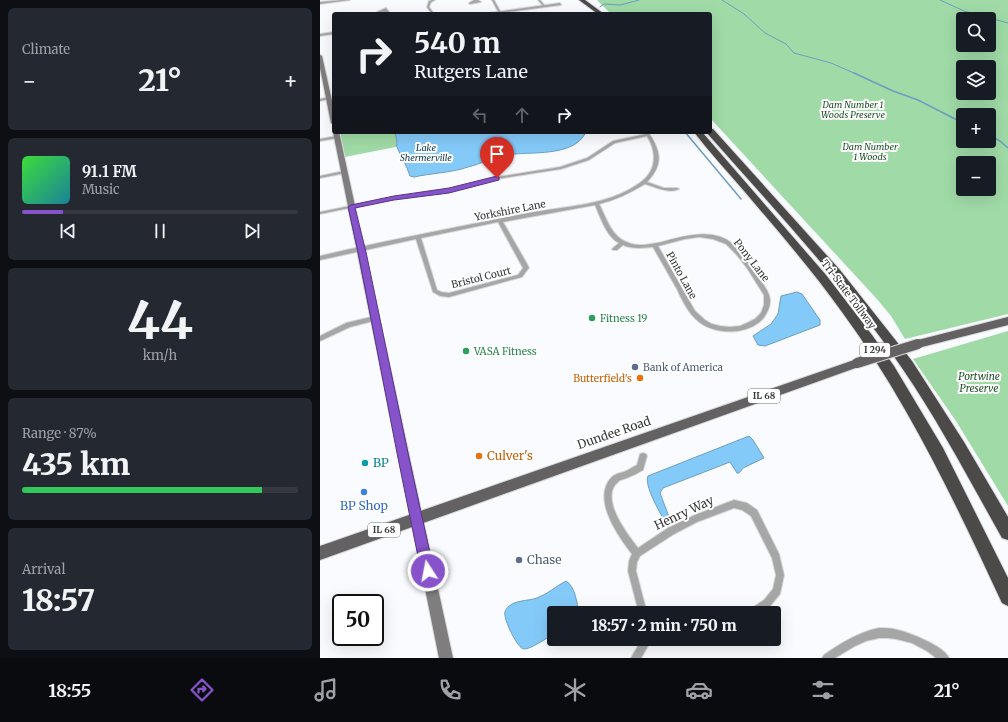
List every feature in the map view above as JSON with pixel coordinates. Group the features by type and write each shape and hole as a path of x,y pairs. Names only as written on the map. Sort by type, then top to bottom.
{"highway":[{"path":"582,0 598,12"},
{"path":"574,2 585,10"},
{"name":"Tri-State Tollway","path":"712,133 836,273 876,323 911,371 955,440 1008,532"},
{"name":"Tri-State Tollway","path":"700,134 821,278 856,323 889,370 937,453 971,519 1008,597"}],"main road":[{"path":"320,56 332,113"},
{"path":"336,134 446,658"},
{"name":"Dundee Road","path":"320,553 857,363 918,344 1008,321"}],"street":[{"path":"320,3 350,0"},
{"path":"432,12 428,7 430,2 434,0"},
{"path":"479,1 484,0"},
{"path":"493,0 500,12 560,4"},
{"path":"539,0 545,6"},
{"path":"320,35 332,33"},
{"path":"320,100 329,98"},
{"path":"320,140 336,134"},
{"path":"320,213 405,196 441,192 497,178 561,168 588,159 614,142 643,134"},
{"name":"Yorkshire Lane","path":"320,258 361,248 418,238 559,209 597,204 625,194 644,182 653,171 658,159 656,148 648,134"},
{"path":"320,177 344,172"},
{"path":"644,182 664,189 677,189"},
{"path":"597,204 615,238 623,242 615,249"},
{"name":"Bristol Court","path":"418,238 438,297 514,278 524,272 526,268 500,221"},
{"name":"Pony Lane","path":"623,242 636,246 655,246 693,236 708,236 720,239 730,244 737,252 767,295 767,310 762,318 753,324 740,328 726,329 711,326 693,313"},
{"name":"Pinto Lane","path":"655,246 693,313"},
{"name":"Bristol Court","path":"524,272 530,274"},
{"path":"320,339 348,325 375,318"},
{"path":"641,606 632,571 632,562 637,553 618,528 608,500 610,488 616,479 640,467 643,456"},
{"name":"Henry Way","path":"637,553 671,531 695,519 734,504 744,506 754,513 776,557 780,575 777,591 762,606"},
{"path":"827,658 848,644 879,633 894,634 932,648 944,658"},
{"path":"636,658 643,646"}],"green space":[{"name":"Dam Number 1 Woods Preserve","path":"597,0 1008,0 1008,314 905,339 891,316 712,120 712,12 609,12"},
{"path":"340,134 461,134 345,157"},
{"name":"Portwine Preserve","path":"1008,331 1008,506 956,421 913,359"}],"water":[{"name":"Lake Shermerville","path":"395,134 584,134 580,140 572,146 561,150 506,155 461,169 414,177 410,176 397,147"},
{"path":"797,292 802,294 820,320 820,325 765,346 758,345 753,336 771,324 778,314 781,296"},
{"path":"749,436 764,458 743,468 739,473 737,473 730,462 663,488 660,493 669,517 664,520 650,492 647,480 648,476"},
{"path":"566,581 569,583 574,591 577,606 547,606 547,638 527,649 521,648 512,635 507,623 505,614 506,610 514,603 541,596"}],"waterway":[{"path":"600,7 604,4 620,5 639,0"},
{"path":"722,0 744,14 765,33 786,44 794,53 831,63 856,74"},
{"path":"940,0 964,11 1008,23"},
{"path":"854,73 893,91 918,100 956,119"},
{"path":"687,134 741,199"},
{"path":"996,139 1008,148"}],"place":[{"name":"Fitness 19","path":"592,318"},
{"name":"VASA Fitness","path":"466,351"},
{"name":"Bank of America","path":"635,367"},
{"name":"Butterfield's","path":"640,378"},
{"name":"Culver's","path":"479,456"},
{"name":"BP","path":"365,463"},
{"name":"BP Shop","path":"364,492"},
{"name":"Chase","path":"519,560"}],"route":[{"path":"428,571 403,458 362,252 351,207 405,196 449,190 497,178"}],"park label":[{"name":"Dam Number 1 Woods","path":"870,152"}]}
